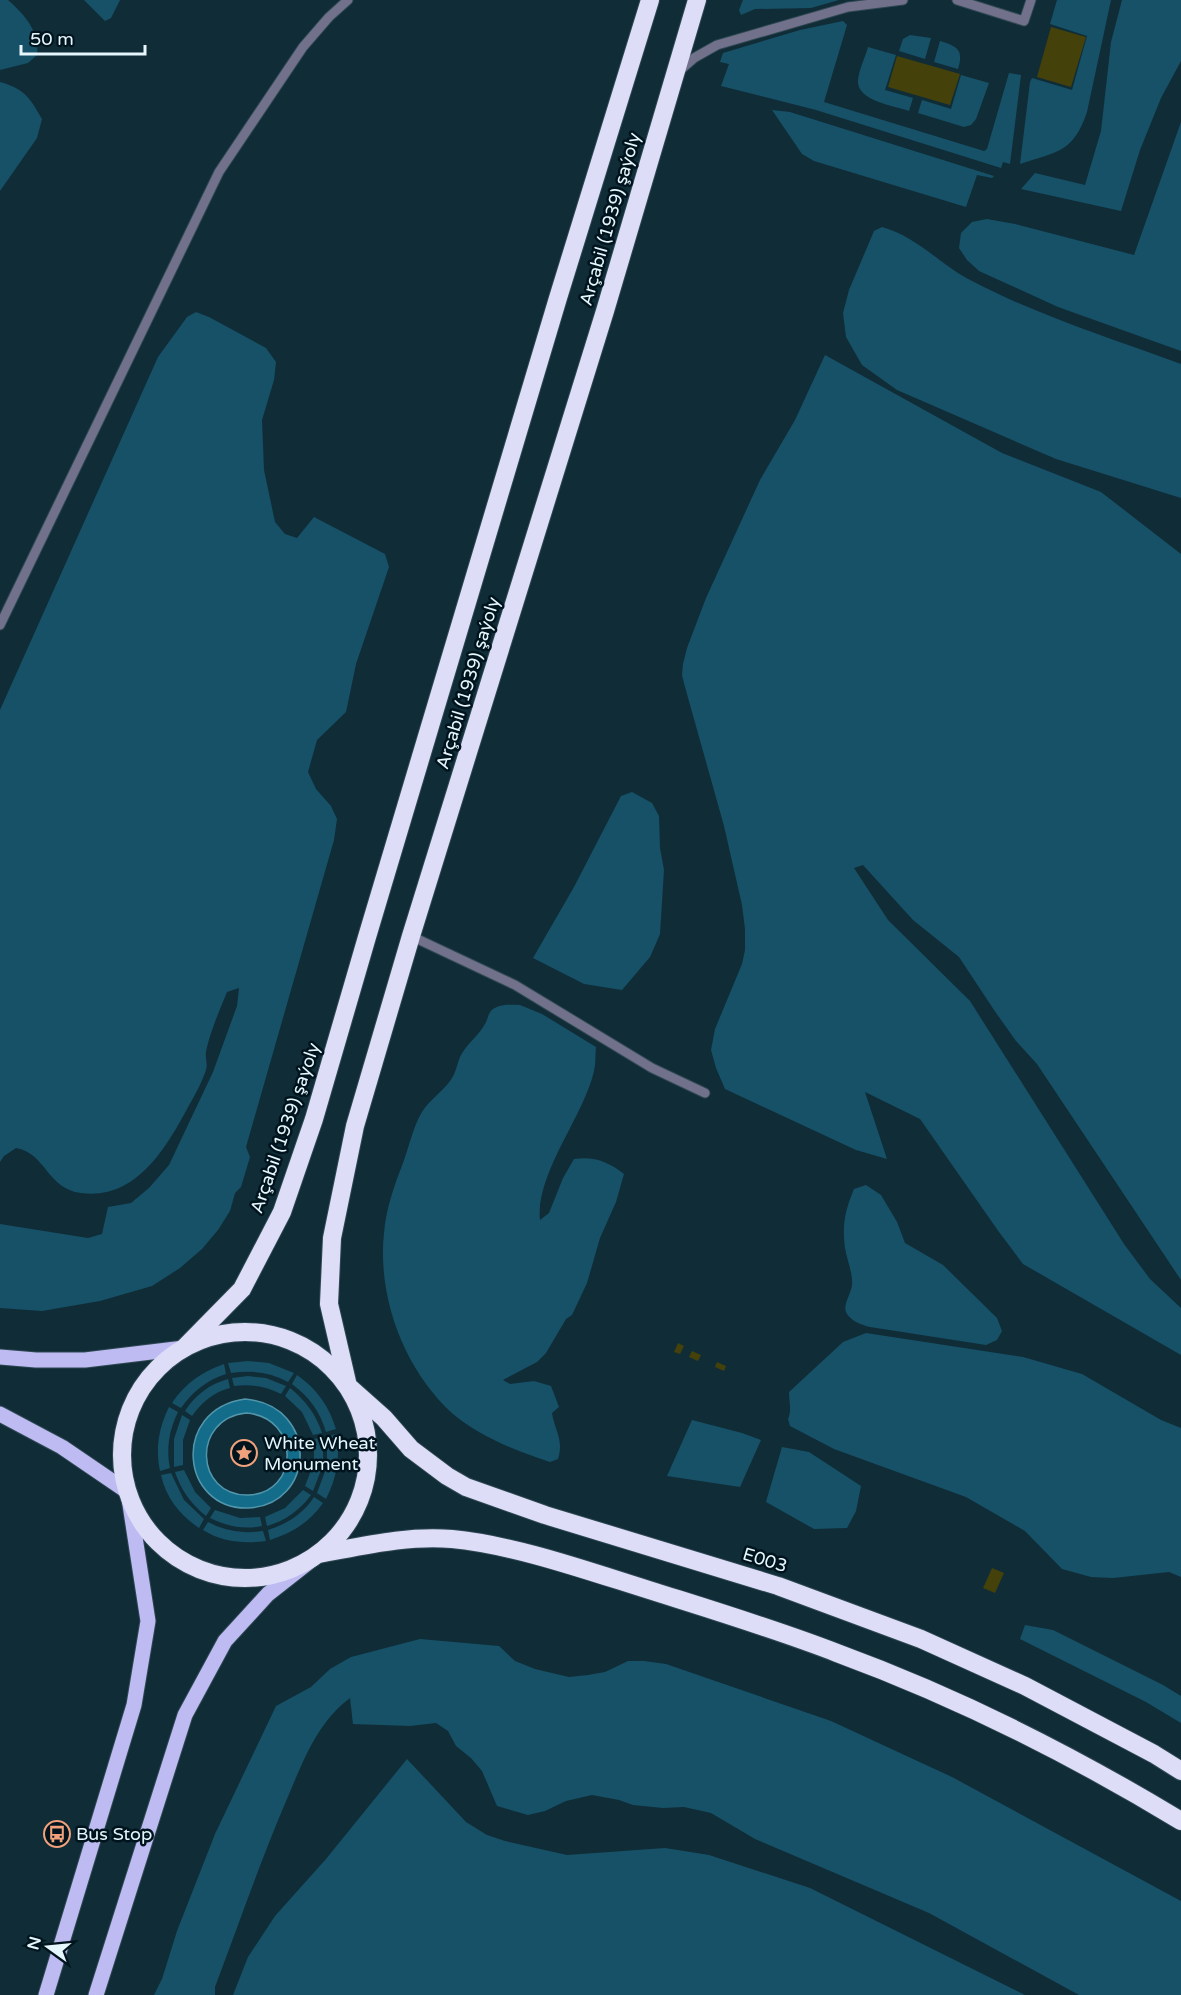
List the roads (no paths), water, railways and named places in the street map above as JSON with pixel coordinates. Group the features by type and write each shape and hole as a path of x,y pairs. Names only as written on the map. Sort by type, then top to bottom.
{"highway":[{"name":"Arçabil (1939) şaýoly","path":"184,1348 242,1289 282,1212 314,1119 558,298 650,0"},
{"name":"Arçabil (1939) şaýoly","path":"348,1386 329,1304 332,1238 355,1126 698,0"},
{"path":"319,1554 345,1527 363,1494 369,1456 368,1447 364,1420 348,1386 323,1358 291,1340 255,1331 219,1334 184,1348 158,1368 138,1395 126,1426 122,1459 128,1492 145,1527 173,1555 208,1573 246,1579 285,1572 319,1554 406,1539 451,1539 543,1559 741,1618 883,1671 1004,1724 1131,1791 1181,1821"},
{"name":"E003","path":"348,1386 384,1418 411,1449 447,1476 466,1486 545,1515 778,1586 911,1635 1025,1686 1154,1754 1181,1771"}],"main road":[{"path":"0,1357 86,1360 184,1348"},
{"path":"0,1414 62,1448 128,1492 148,1621 134,1705 46,1995"},
{"path":"96,1995 185,1715 225,1641 268,1594 319,1554"}],"lane":[{"path":"0,625 219,172 303,47 329,17 348,0"},
{"path":"674,76 694,58 717,45 848,7 903,0"},
{"path":"957,0 1024,21 1030,0"},
{"path":"411,936 515,985 652,1068 705,1093"}],"place":[{"name":"White Wheat Monument","path":"244,1453"},
{"name":"Bus Stop","path":"57,1834"}]}
